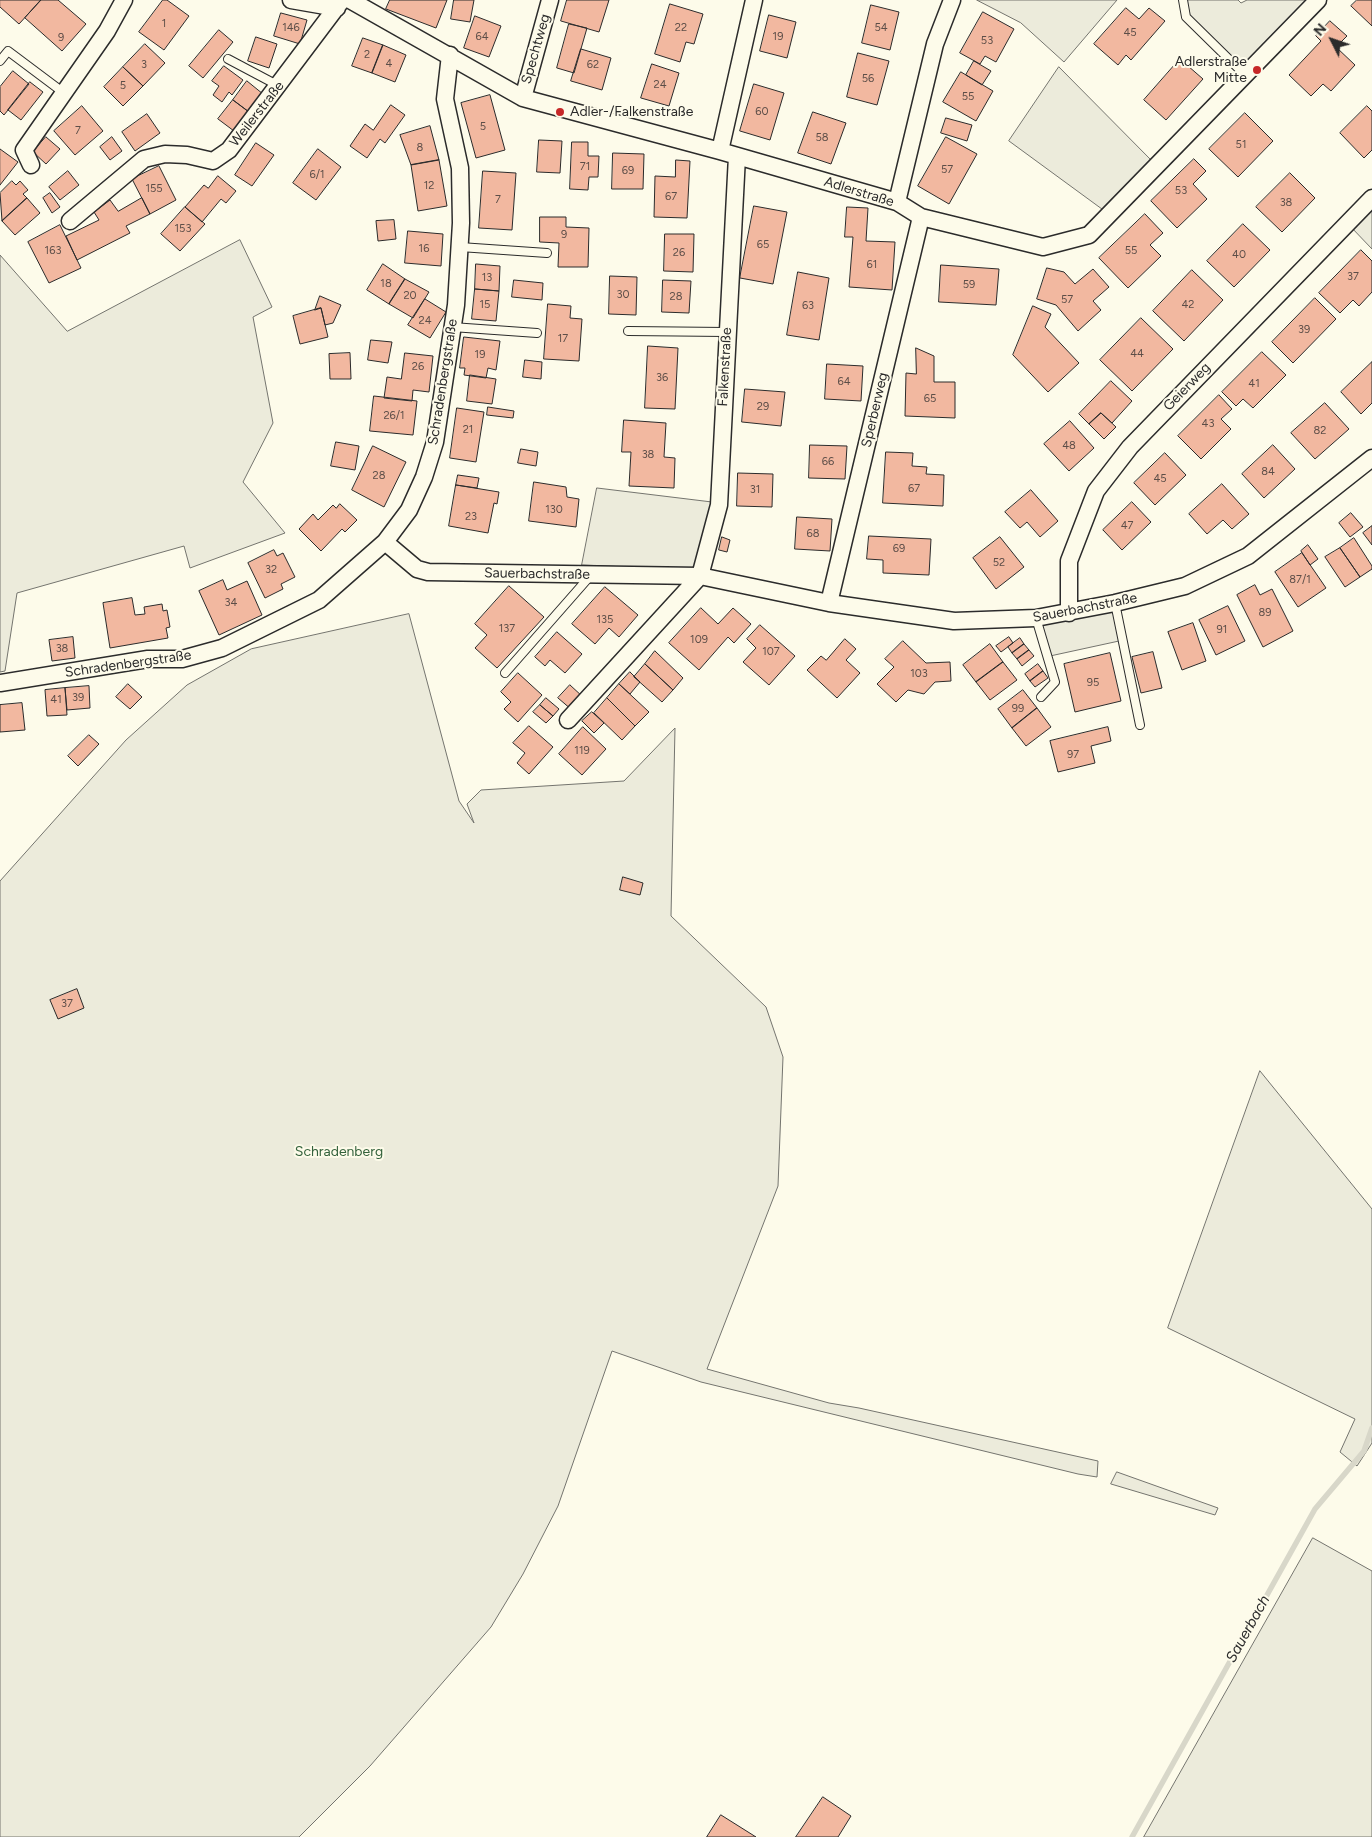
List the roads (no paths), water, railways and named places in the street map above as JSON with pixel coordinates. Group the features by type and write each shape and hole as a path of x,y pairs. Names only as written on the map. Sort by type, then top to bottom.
{"street":[{"path":"31,165 24,150 107,31 124,0"},
{"path":"291,0 343,3 383,20 450,55"},
{"name":"Spechtweg","path":"522,98 550,0"},
{"path":"720,150 754,0"},
{"path":"898,202 935,44 952,0"},
{"name":"Adlerstraße","path":"450,55 522,98 720,150 898,202 921,216 1043,248 1089,235 1318,0"},
{"name":"Weilerstraße","path":"70,221 144,160 165,154 187,155 213,161 229,150 343,3"},
{"name":"Schradenbergstraße","path":"0,683 148,659 182,658 222,648 319,600 385,542 409,510 424,477 435,442 452,327 460,247 460,168 445,99 450,55"},
{"name":"Falkenstraße","path":"700,576 719,505 726,332 737,156"},
{"name":"Geierweg","path":"1069,613 1069,561 1096,491 1130,447 1372,198"},
{"name":"Sperberweg","path":"829,603 921,216"},
{"name":"Sauerbachstraße","path":"385,542 417,569 428,572 700,576 829,603 954,621 1036,618 1069,613 1185,586 1248,556 1372,458"},
{"path":"568,720 700,576"}],"lane":[{"path":"1183,0 1186,17 1244,74"},
{"path":"0,61 8,51 64,93"},
{"path":"228,59 279,86"},
{"path":"460,247 547,253"},
{"path":"452,327 537,333"},
{"path":"628,331 726,332"},
{"path":"505,672 592,574"},
{"path":"1115,603 1140,725"},
{"path":"1036,618 1055,682 1041,697"}],"waterway":[{"name":"Sauerbach","path":"1132,1837 1315,1509 1364,1451 1372,1428"}],"place":[{"name":"Adlerstraße Mitte","path":"1257,70"},
{"name":"Adler-/Falkenstraße","path":"560,112"}],"park label":[{"name":"Schradenberg","path":"339,1152"}]}
